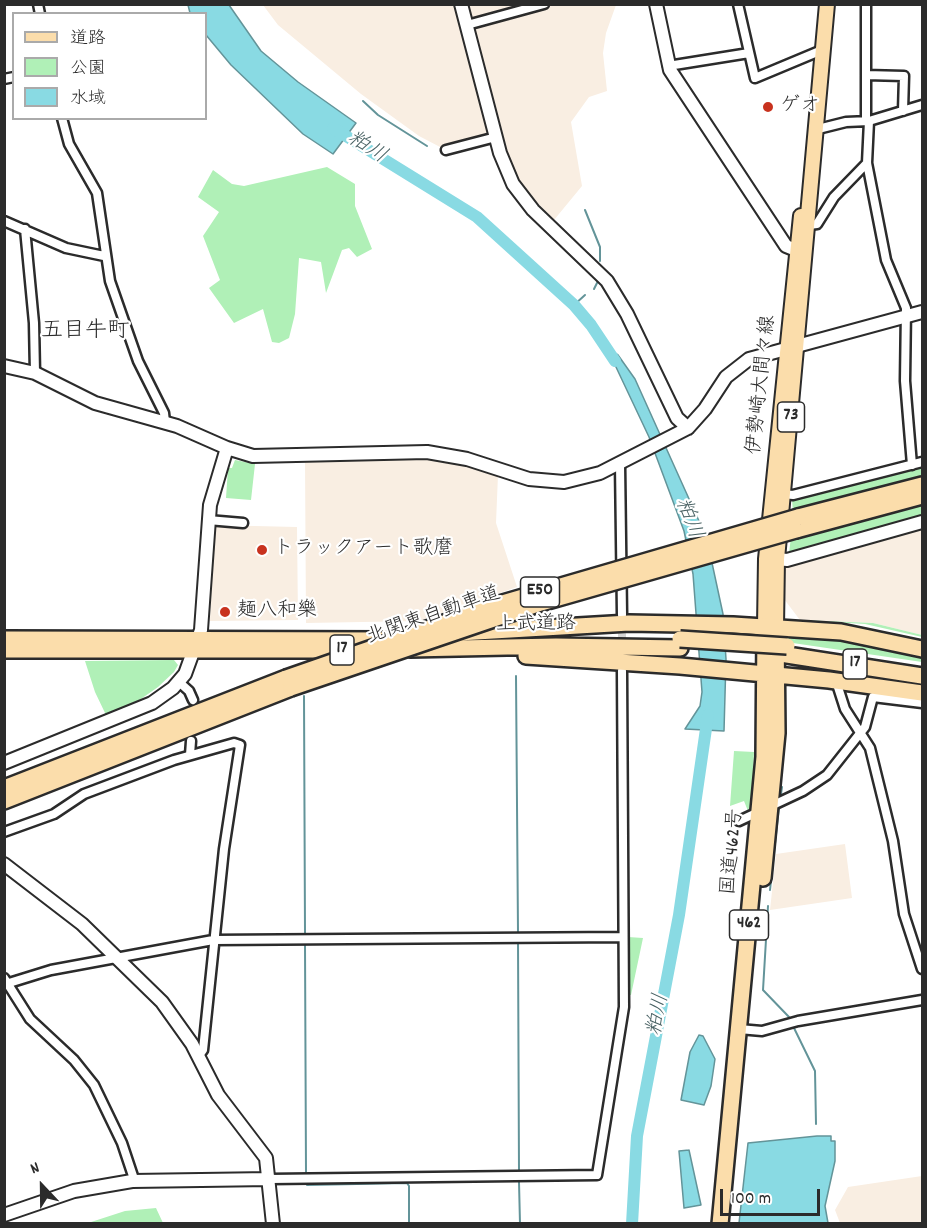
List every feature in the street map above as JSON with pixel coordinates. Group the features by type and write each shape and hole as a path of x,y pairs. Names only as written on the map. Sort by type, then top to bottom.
{"highway":[{"name":"北関東自動車道","path":"4,788 527,596 797,523 922,485"},
{"name":"北関東自動車道","path":"797,523 922,496"},
{"path":"406,639 439,634 629,623 733,624 862,635 922,649"},
{"name":"国道462号","path":"729,1224 765,808 772,674 771,626"},
{"name":"上武道路","path":"4,639 355,650 680,644"},
{"name":"上武道路","path":"4,650 406,639 680,644 787,651 922,667"},
{"path":"355,650 411,655 542,657 680,666 836,681 922,693"},
{"name":"上武道路","path":"787,651 922,676"},
{"name":"北関東自動車道","path":"4,801 289,683"},
{"name":"国道462号","path":"720,1224 744,1030"}],"main road":[{"name":"伊勢崎大間々線","path":"771,626 783,494 796,250 812,148 827,4"},
{"name":"伊勢崎大間々線","path":"771,626 764,576 809,225 812,148"}],"street":[{"path":"461,4 504,165 518,192 534,210 595,266 614,290 676,418 688,428"},
{"path":"467,25 544,4"},
{"path":"656,4 668,66 786,246 796,250"},
{"path":"738,4 756,78 822,50"},
{"path":"866,4 867,164 886,260 904,302 906,316 905,381 912,465"},
{"path":"668,66 749,53"},
{"path":"866,75 904,75 903,111"},
{"path":"814,130 846,122 867,120 922,105"},
{"path":"63,120 72,150 97,193 104,256 132,343 164,412 165,422"},
{"path":"446,150 496,137"},
{"path":"809,225 817,224 834,197 867,164"},
{"path":"4,222 66,248 104,256"},
{"path":"25,230 34,323 35,373"},
{"path":"4,366 35,373 86,400 165,422 227,448 268,458 408,452 442,453 530,479 555,482 581,479 623,463 688,428 739,364 756,356 922,312"},
{"path":"4,763 152,703 179,682 189,667 196,644 208,520 216,480 227,448"},
{"path":"783,494 793,495 922,462"},
{"path":"622,615 623,463"},
{"path":"208,520 243,523"},
{"path":"777,559 787,560 922,522"},
{"path":"4,1215 74,1191 132,1181 597,1175 623,1024 622,671"},
{"path":"836,681 845,709 861,732 873,759 894,841 904,914 922,969"},
{"path":"179,682 189,691 193,700"},
{"path":"739,821 803,791 822,779 861,732 866,724 869,706 874,696 922,703"},
{"path":"190,755 191,741"},
{"path":"4,832 54,814 84,794 190,755 234,742 240,745 213,939 203,1050 198,1057"},
{"path":"4,864 65,910 120,959 162,1002 198,1057 218,1095 266,1158 273,1224"},
{"path":"132,1181 133,1176 122,1143 94,1085 74,1060 30,1019 7,981 51,970 120,959 213,939 623,937"},
{"path":"744,1030 762,1031 798,1021 922,1000"}],"shaded area":[{"path":"263,5 457,5 489,130 487,134 442,148 419,136 361,94 278,25"},
{"path":"468,5 531,5 475,19 471,17"},
{"path":"555,5 616,5 606,33 603,53 607,91 589,97 571,122 582,186 554,220 523,188 510,165 475,29 477,26"},
{"path":"409,457 459,461 498,475 496,523 517,587 419,621 306,623 305,462"},
{"path":"213,525 297,527 298,620 210,621"},
{"path":"922,527 922,635 873,623 800,620 784,599 785,567 789,563"},
{"path":"845,844 852,898 770,910 776,854"},
{"path":"922,1176 922,1223 840,1223 835,1210 848,1187"}],"green space":[{"path":"327,167 355,184 355,206 372,249 357,257 349,248 342,250 326,293 321,262 299,258 295,314 289,338 279,343 272,342 263,309 234,323 209,288 220,280 203,236 219,212 198,197 213,170 232,184 244,186"},
{"path":"235,460 255,464 251,500 226,498 228,468 232,468"},
{"path":"922,465 922,478 793,512 792,500 794,498"},
{"path":"922,505 922,517 789,553 791,537"},
{"path":"800,620 873,623 922,635 922,637 865,624"},
{"path":"789,631 922,652 922,662 786,642"},
{"path":"174,660 178,665 174,672 158,687 138,701 106,715 95,692 85,661"},
{"path":"734,751 754,752 752,801 748,811 744,801 730,806"},
{"path":"628,937 643,938 631,995 628,995"},
{"path":"156,1208 163,1223 88,1223 125,1211"}],"water":[{"path":"188,5 229,5 261,51 298,82 356,123 333,154 303,134 231,65 207,36 207,12 190,12"},
{"path":"607,348 618,355 635,379 699,521 709,549 723,614 726,659 724,731 685,729 700,706 702,692 693,574 684,531 649,437"},
{"path":"699,1035 703,1036 715,1059 711,1086 704,1105 681,1100 690,1052"},
{"path":"831,1136 831,1141 835,1141 835,1161 825,1206 828,1223 739,1223 748,1143"},
{"path":"689,1150 701,1205 684,1208 679,1151"}],"waterway":[{"path":"363,101 378,115 427,146"},
{"name":"粕川","path":"333,128 477,217 574,305 591,325 615,361"},
{"path":"585,210 600,247 600,261"},
{"path":"594,289 598,281"},
{"path":"574,305 585,295"},
{"path":"516,676 518,933"},
{"path":"304,696 305,933"},
{"name":"粕川","path":"632,1224 637,1136 679,915 708,715"},
{"path":"781,794 782,787"},
{"path":"770,890 779,807"},
{"path":"768,906 763,990 789,1017"},
{"path":"518,941 519,1172"},
{"path":"305,945 306,1174"},
{"path":"794,1028 815,1071 816,1124"},
{"path":"519,1182 520,1224"},
{"path":"307,1185 407,1183 409,1186 409,1224"}],"tunnel":[{"path":"622,621 622,650"}],"place":[{"name":"ゲオ","path":"768,107"},
{"name":"トラックアート歌麿","path":"262,550"},
{"name":"麺八和樂","path":"225,612"}],"district":[{"name":"五目牛町","path":"85,333"}]}
